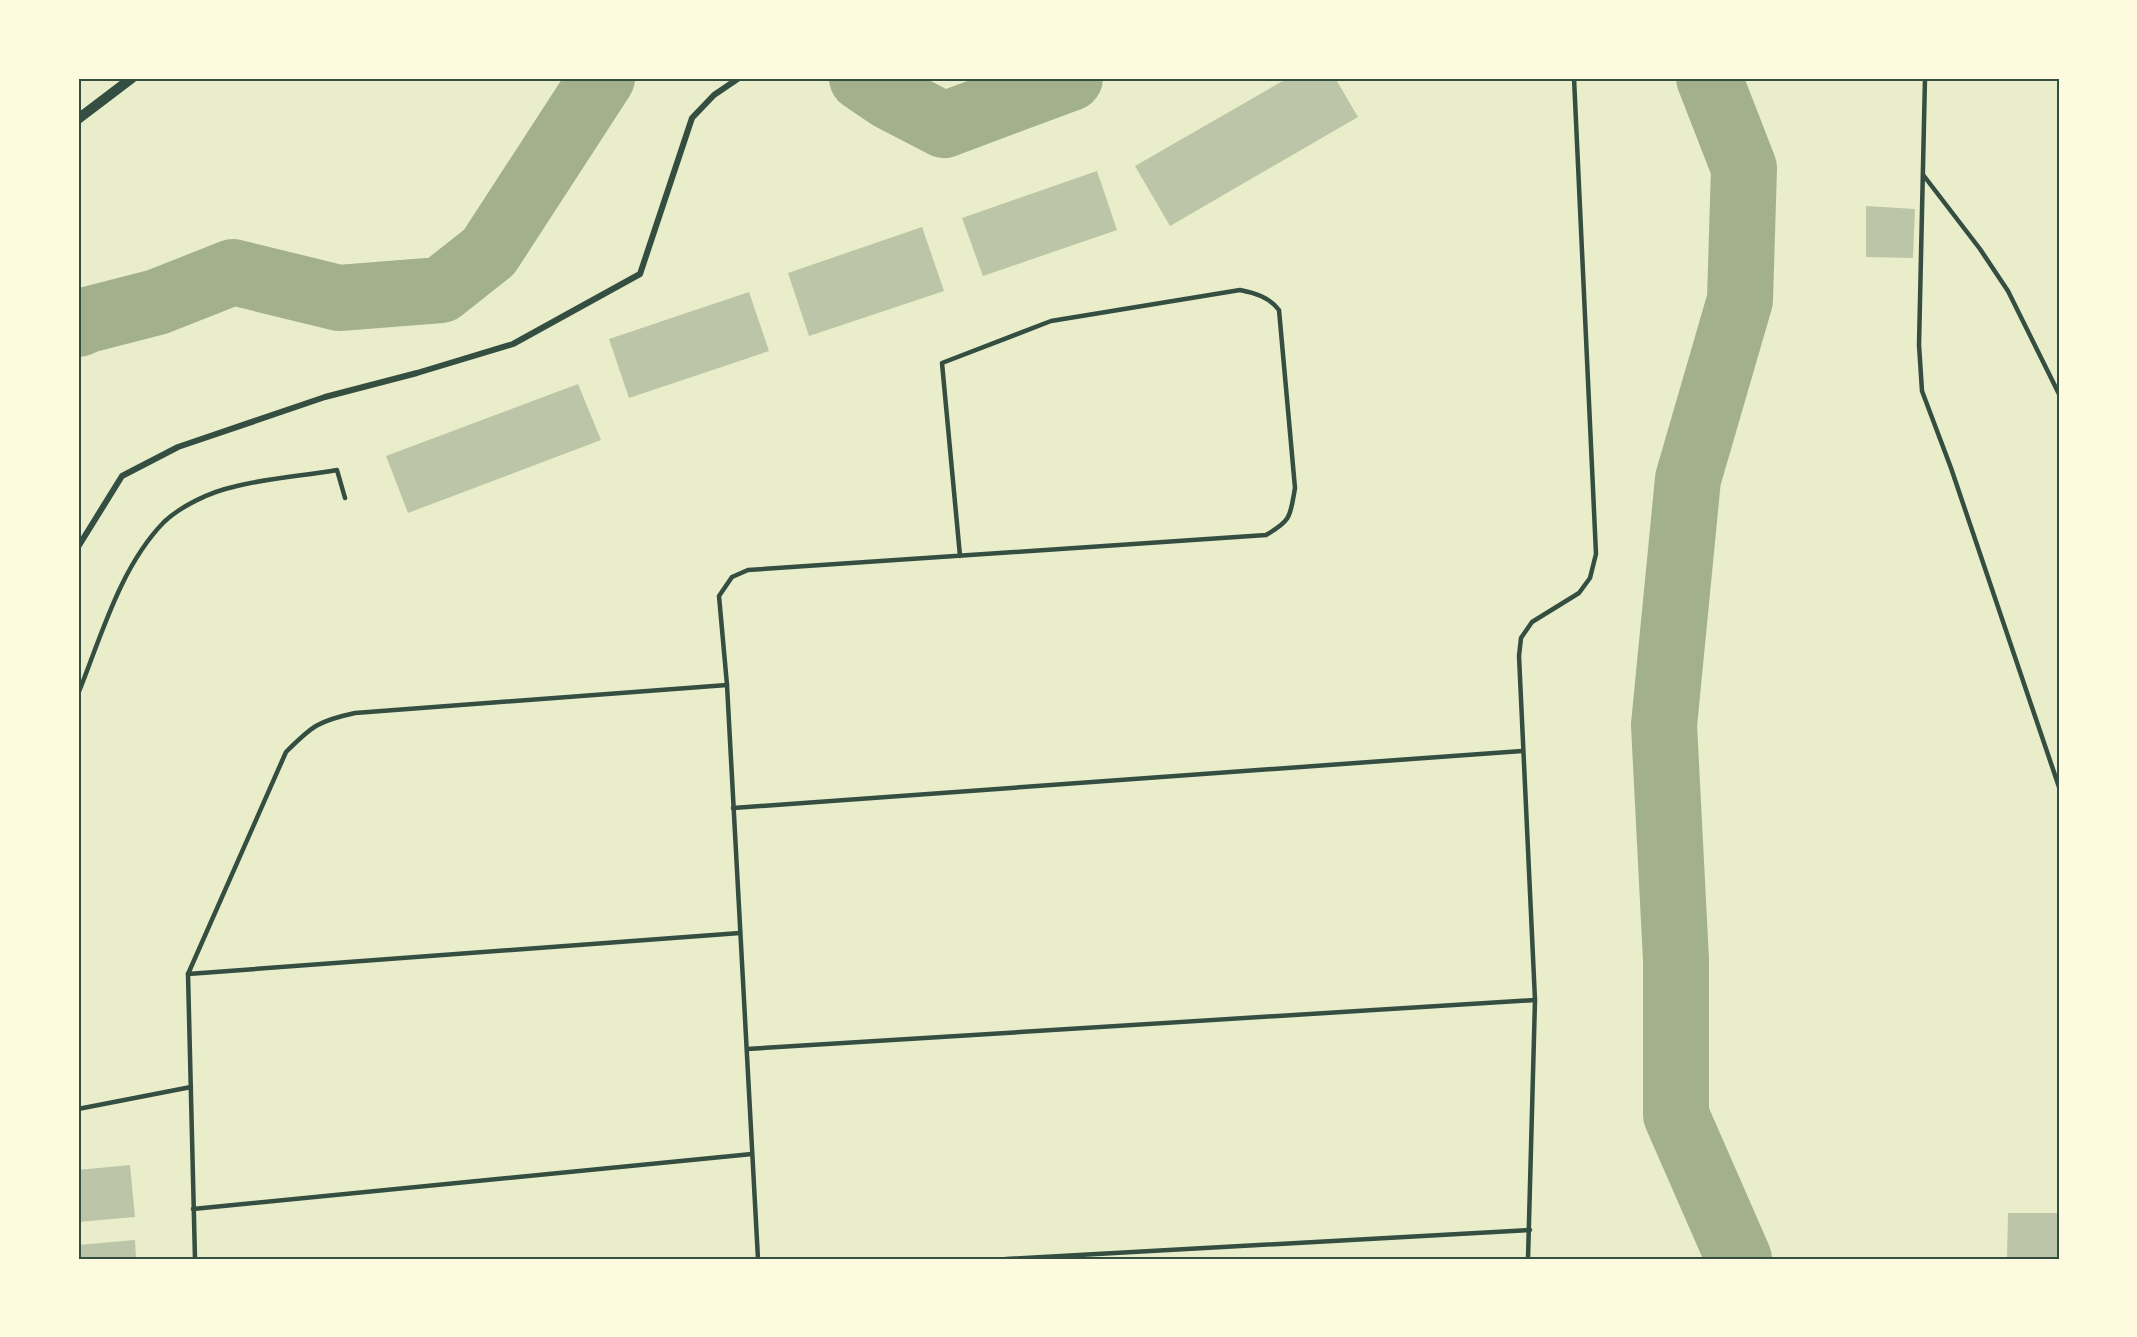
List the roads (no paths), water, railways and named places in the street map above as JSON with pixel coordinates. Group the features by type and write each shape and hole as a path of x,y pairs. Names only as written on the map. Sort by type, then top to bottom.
{"street":[{"path":"78,119 132,78"},
{"path":"78,547 122,476 178,447 325,397 417,373 513,344 640,274 692,118 714,94 739,78"}],"lane":[{"path":"1528,1259 1535,1000 1519,656 1521,638 1532,622 1579,593 1590,578 1596,554 1574,78"},
{"path":"1925,78 1919,345 1922,391 2059,787"},
{"path":"1924,176 1980,249 2008,291 2059,394"},
{"path":"758,1259 727,685 719,596 732,578 748,570 960,556 1266,535 1281,526 1290,516 1295,488 1279,310 1273,302 1255,293 1240,290 1051,321 942,363 960,556"},
{"path":"78,694 115,599 141,551 165,521 200,498 233,487 337,470 345,498"},
{"path":"195,1259 188,974 286,753 311,728 331,718 355,713 727,685"},
{"path":"733,808 1522,751"},
{"path":"188,974 740,933"},
{"path":"747,1049 1535,1000"},
{"path":"78,1109 191,1087"},
{"path":"193,1209 752,1154"},
{"path":"1005,1259 1530,1230"}],"waterway":[{"path":"78,324 157,302 233,272 339,298 441,290 489,252 602,78"},
{"path":"862,78 890,97 944,125 1070,78"},
{"path":"1709,78 1744,168 1740,300 1688,479 1664,725 1676,960 1676,1115 1739,1259"}]}
